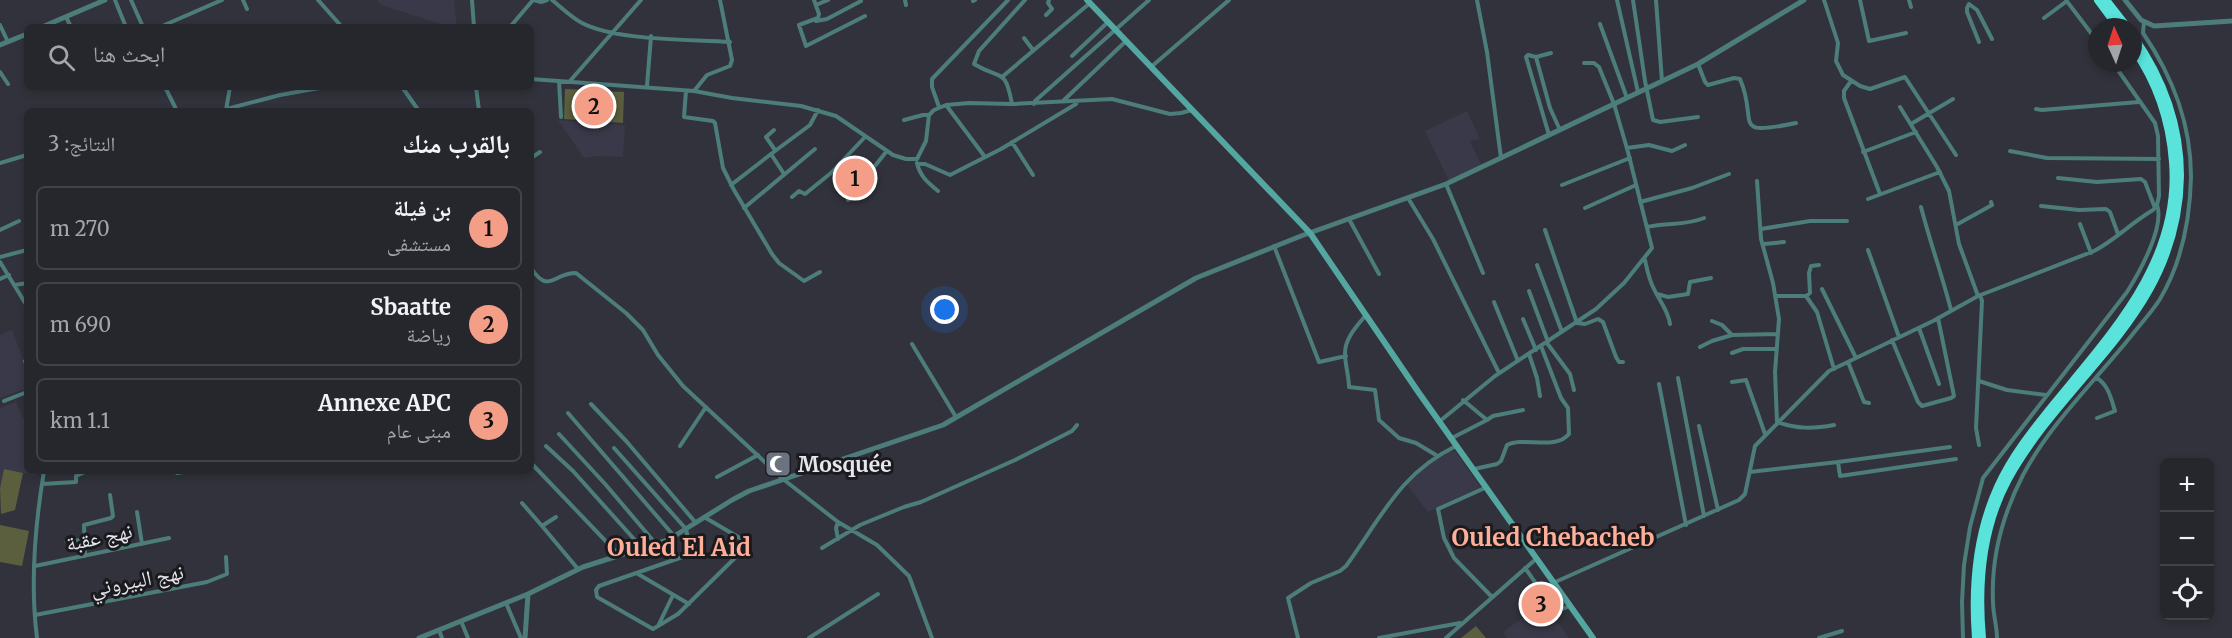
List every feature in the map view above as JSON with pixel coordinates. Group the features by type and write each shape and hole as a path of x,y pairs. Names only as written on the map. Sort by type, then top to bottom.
{"highway":[{"path":"2098,0 2111,18"},
{"path":"2106,0 2120,18"},
{"path":"1982,638 1980,600 1982,563 1993,516 2007,480 2039,434 2144,301 2159,272 2174,228 2179,197 2180,167 2174,121 2156,75 2142,51"},
{"path":"1976,638 1974,596 1977,554 1984,523 1998,487 2012,460 2029,435 2137,298 2153,269 2168,228 2174,183 2171,138 2158,96 2142,65"}],"main road":[{"path":"1088,1 1310,233 1593,638"}],"street":[{"path":"56,24 105,0"},
{"path":"115,0 125,24"},
{"path":"131,0 142,24"},
{"path":"166,24 222,0"},
{"path":"243,0 247,9"},
{"path":"318,0 339,24"},
{"path":"471,0 474,24"},
{"path":"513,24 533,0 541,2 547,0"},
{"path":"552,0 581,22 611,32 729,42"},
{"path":"570,81 641,0"},
{"path":"694,91 707,75 730,66 732,60 720,0"},
{"path":"814,0 819,14 815,21"},
{"path":"816,5 828,0"},
{"path":"939,107 932,87 932,79 1008,0"},
{"path":"1012,104 1008,84 1001,76 984,71 974,64 979,51 1025,0"},
{"path":"1046,15 1052,9 1048,0"},
{"path":"1034,103 1149,0"},
{"path":"1150,67 1229,0"},
{"path":"1477,0 1487,52 1501,158"},
{"path":"1617,0 1638,92"},
{"path":"1633,0 1653,120 1660,122 1698,117"},
{"path":"1656,0 1662,81"},
{"path":"419,638 528,594 578,569 656,544 674,536 742,495 928,431 1192,280 1274,246 1446,184 1698,64 1804,0"},
{"path":"1824,0 1838,43 1836,61 1843,75 1870,89 1905,77 1956,155"},
{"path":"1860,0 1869,41 1906,33"},
{"path":"1909,0 1911,7"},
{"path":"2125,0 2148,25 2232,21"},
{"path":"861,1 827,19 799,25 806,46 865,16"},
{"path":"1001,76 1088,1"},
{"path":"2044,18 2067,1 2088,29"},
{"path":"1968,2 1977,10 1992,39"},
{"path":"1968,2 1967,12 1979,42"},
{"path":"66,17 70,24"},
{"path":"1072,56 1108,22"},
{"path":"1997,638 1992,603 1993,574 2002,526 2009,506 2024,474 2047,438 2160,299 2181,249 2191,208 2191,155 2183,112 2162,61 2143,33 2144,22"},
{"path":"1600,24 1627,98"},
{"path":"0,25 8,42"},
{"path":"0,45 24,35"},
{"path":"647,86 651,36"},
{"path":"1024,38 1032,50"},
{"path":"1063,101 1126,41"},
{"path":"1549,135 1526,57 1551,53"},
{"path":"1536,57 1550,108 1560,130"},
{"path":"1440,421 1499,373 1577,323 1614,294 1652,248 1614,104 1599,67 1594,63 1584,63"},
{"path":"1698,64 1708,85 1734,78 1740,79 1752,127 1767,129 1796,123"},
{"path":"0,72 8,84"},
{"path":"1553,583 1739,500 1745,494 1755,446 1823,376 1834,369 1919,328 1979,295 2091,253 2109,243 2156,206 2159,196 2158,136 2155,123 2119,72"},
{"path":"534,79 694,91 818,110 836,116 886,152 903,159 917,161 950,175 1012,142 1076,104 1077,100"},
{"path":"559,81 561,117"},
{"path":"1851,81 1844,91 1844,98 1880,194"},
{"path":"166,90 176,108"},
{"path":"226,108 229,90"},
{"path":"233,108 280,94 306,90"},
{"path":"404,90 417,108"},
{"path":"476,90 479,108"},
{"path":"686,91 684,117 715,123 723,168 744,208 779,263 804,281 820,272"},
{"path":"1911,124 1953,99"},
{"path":"938,190 919,172 917,161 926,141 929,116 939,107 1120,100 1170,114 1192,110"},
{"path":"2036,109 2140,102"},
{"path":"946,105 985,157"},
{"path":"1900,107 1949,191 1959,244 1982,301 1976,428 1979,445"},
{"path":"731,185 810,125 818,110"},
{"path":"904,120 923,115 929,116"},
{"path":"774,130 766,137 784,174"},
{"path":"1863,152 1916,132"},
{"path":"792,197 799,191 806,194 831,173 865,137"},
{"path":"1012,142 1033,175"},
{"path":"1627,148 1649,145 1672,151 1685,146"},
{"path":"744,208 815,149"},
{"path":"2010,151 2047,158 2158,159"},
{"path":"534,156 540,152"},
{"path":"848,200 886,152"},
{"path":"0,163 24,155"},
{"path":"1562,185 1630,158"},
{"path":"1868,199 1940,172"},
{"path":"1640,202 1692,188 1730,174"},
{"path":"1963,638 1964,565 1981,483 1987,470 2133,282 2144,262 2156,230 2159,213 2143,180 2097,182 2058,178"},
{"path":"1757,181 1761,229 1779,319 1775,372 1777,422"},
{"path":"1446,184 1483,273"},
{"path":"1585,208 1636,185"},
{"path":"1408,198 1433,239 1499,373"},
{"path":"1956,225 1992,205 1991,202"},
{"path":"1922,207 1951,310"},
{"path":"2041,207 2079,210 2106,209 2110,212 2118,234"},
{"path":"1647,227 1661,224 1686,224 1704,218"},
{"path":"1349,219 1379,274"},
{"path":"0,230 19,221"},
{"path":"1761,229 1810,221 1847,221"},
{"path":"2080,224 2091,253"},
{"path":"1545,231 1577,323"},
{"path":"1764,244 1784,242"},
{"path":"1274,246 1319,362 1346,356"},
{"path":"1868,250 1899,337"},
{"path":"24,251 0,259 24,301"},
{"path":"1644,259 1656,294 1668,311 1670,324"},
{"path":"1537,265 1562,333"},
{"path":"1775,296 1806,296 1810,293 1811,266 1819,265"},
{"path":"534,272 539,280 545,282 576,273 626,313 643,330 683,386 783,479 838,522 877,545 909,576 932,638"},
{"path":"0,279 9,275"},
{"path":"1656,294 1668,297 1688,294 1690,282 1712,278"},
{"path":"15,285 24,284"},
{"path":"1822,289 1856,358"},
{"path":"1529,291 1548,342 1570,374 1574,390"},
{"path":"1806,296 1817,312 1834,369"},
{"path":"1494,302 1518,361"},
{"path":"1366,314 1347,341 1349,387 1375,390 1379,420 1399,438 1416,443 1436,456"},
{"path":"1892,340 1918,402 1922,406 1951,398 1954,396 1938,318"},
{"path":"1523,319 1536,350"},
{"path":"1577,323 1586,324 1598,320 1603,322 1616,357 1619,362 1623,362"},
{"path":"1712,321 1722,325 1732,335"},
{"path":"1919,328 1939,384"},
{"path":"1700,347 1732,335 1778,334"},
{"path":"912,344 956,417"},
{"path":"1474,469 1497,464 1501,461 1505,448 1513,442 1533,444 1554,441 1565,438 1569,434 1568,408 1561,398 1541,346"},
{"path":"1732,353 1743,349 1777,349"},
{"path":"1529,354 1540,396"},
{"path":"1848,362 1864,402 1869,403"},
{"path":"1677,378 1704,516"},
{"path":"2097,378 2103,382 2108,391 2115,411 2097,418"},
{"path":"1732,382 1746,380 1765,434"},
{"path":"1979,381 2007,390 2047,395"},
{"path":"1659,384 1686,525"},
{"path":"4,401 24,393"},
{"path":"1463,400 1487,420"},
{"path":"591,404 627,442 696,523"},
{"path":"680,446 706,407"},
{"path":"1452,438 1493,416 1523,410"},
{"path":"568,413 674,536"},
{"path":"1777,422 1794,428 1834,425"},
{"path":"822,548 860,525 921,502 1015,460 1072,431 1077,425"},
{"path":"1699,426 1718,510"},
{"path":"558,434 606,484 656,544"},
{"path":"546,446 573,471 642,548"},
{"path":"1298,638 1288,598 1298,590 1346,566 1399,489 1436,456 1457,446"},
{"path":"1750,472 1815,466 1950,447"},
{"path":"614,448 686,529 691,554 598,586 597,597 653,629 678,614 746,547 745,541 704,517"},
{"path":"717,477 758,455"},
{"path":"1838,462 1840,476 1956,459"},
{"path":"534,466 619,555"},
{"path":"37,638 35,566 44,474"},
{"path":"42,484 75,482 76,476 80,474"},
{"path":"1487,487 1438,509 1444,538 1454,558 1492,597"},
{"path":"84,556 84,525 113,516 110,495"},
{"path":"522,503 578,569"},
{"path":"137,513 142,544"},
{"path":"542,526 556,517"},
{"path":"838,522 836,528 838,539"},
{"name":"نهج عقبة","path":"35,566 169,538"},
{"path":"66,541 84,540"},
{"name":"نهج البيروني","path":"35,615 207,582 227,574 226,557"},
{"path":"1446,638 1536,559"},
{"path":"1525,568 1554,609 1557,611 1570,606"},
{"path":"637,573 689,604"},
{"path":"523,638 528,594"},
{"path":"808,638 878,594"},
{"path":"658,626 674,595"},
{"path":"506,603 523,638"},
{"path":"461,621 468,638"},
{"path":"1378,638 1463,623"},
{"path":"439,630 442,638"},
{"path":"1819,638 1842,631"}],"shaded area":[{"path":"377,0 454,0 457,24 441,24 381,5"},
{"path":"1467,111 1480,139 1470,141 1482,166 1449,181 1425,131"},
{"path":"558,120 625,125 623,157 584,158"},
{"path":"12,330 24,361 24,389 0,398 0,335"},
{"path":"16,402 24,418 24,473 4,469 0,488 0,408"},
{"path":"1455,451 1482,489 1428,512 1407,485 1436,455"},
{"path":"1537,585 1545,597 1534,605 1526,592"},
{"path":"1539,606 1545,616 1551,613 1569,638 1507,638 1503,632"}],"green space":[{"path":"565,89 624,92 623,123 564,119"},
{"path":"4,469 23,473 15,510 1,514 0,488"},
{"path":"0,525 29,531 22,566 0,562"},
{"path":"1476,626 1486,638 1461,638"}],"place":[{"name":"Sbaatte","path":"594,106"},
{"name":"بن فيلة","path":"855,178"},
{"name":"Mosquée","path":"778,464"},
{"name":"Annexe APC","path":"1541,604"}],"district":[{"name":"Ouled Chebacheb","path":"1553,537"},
{"name":"Ouled El Aid","path":"679,547"}]}
